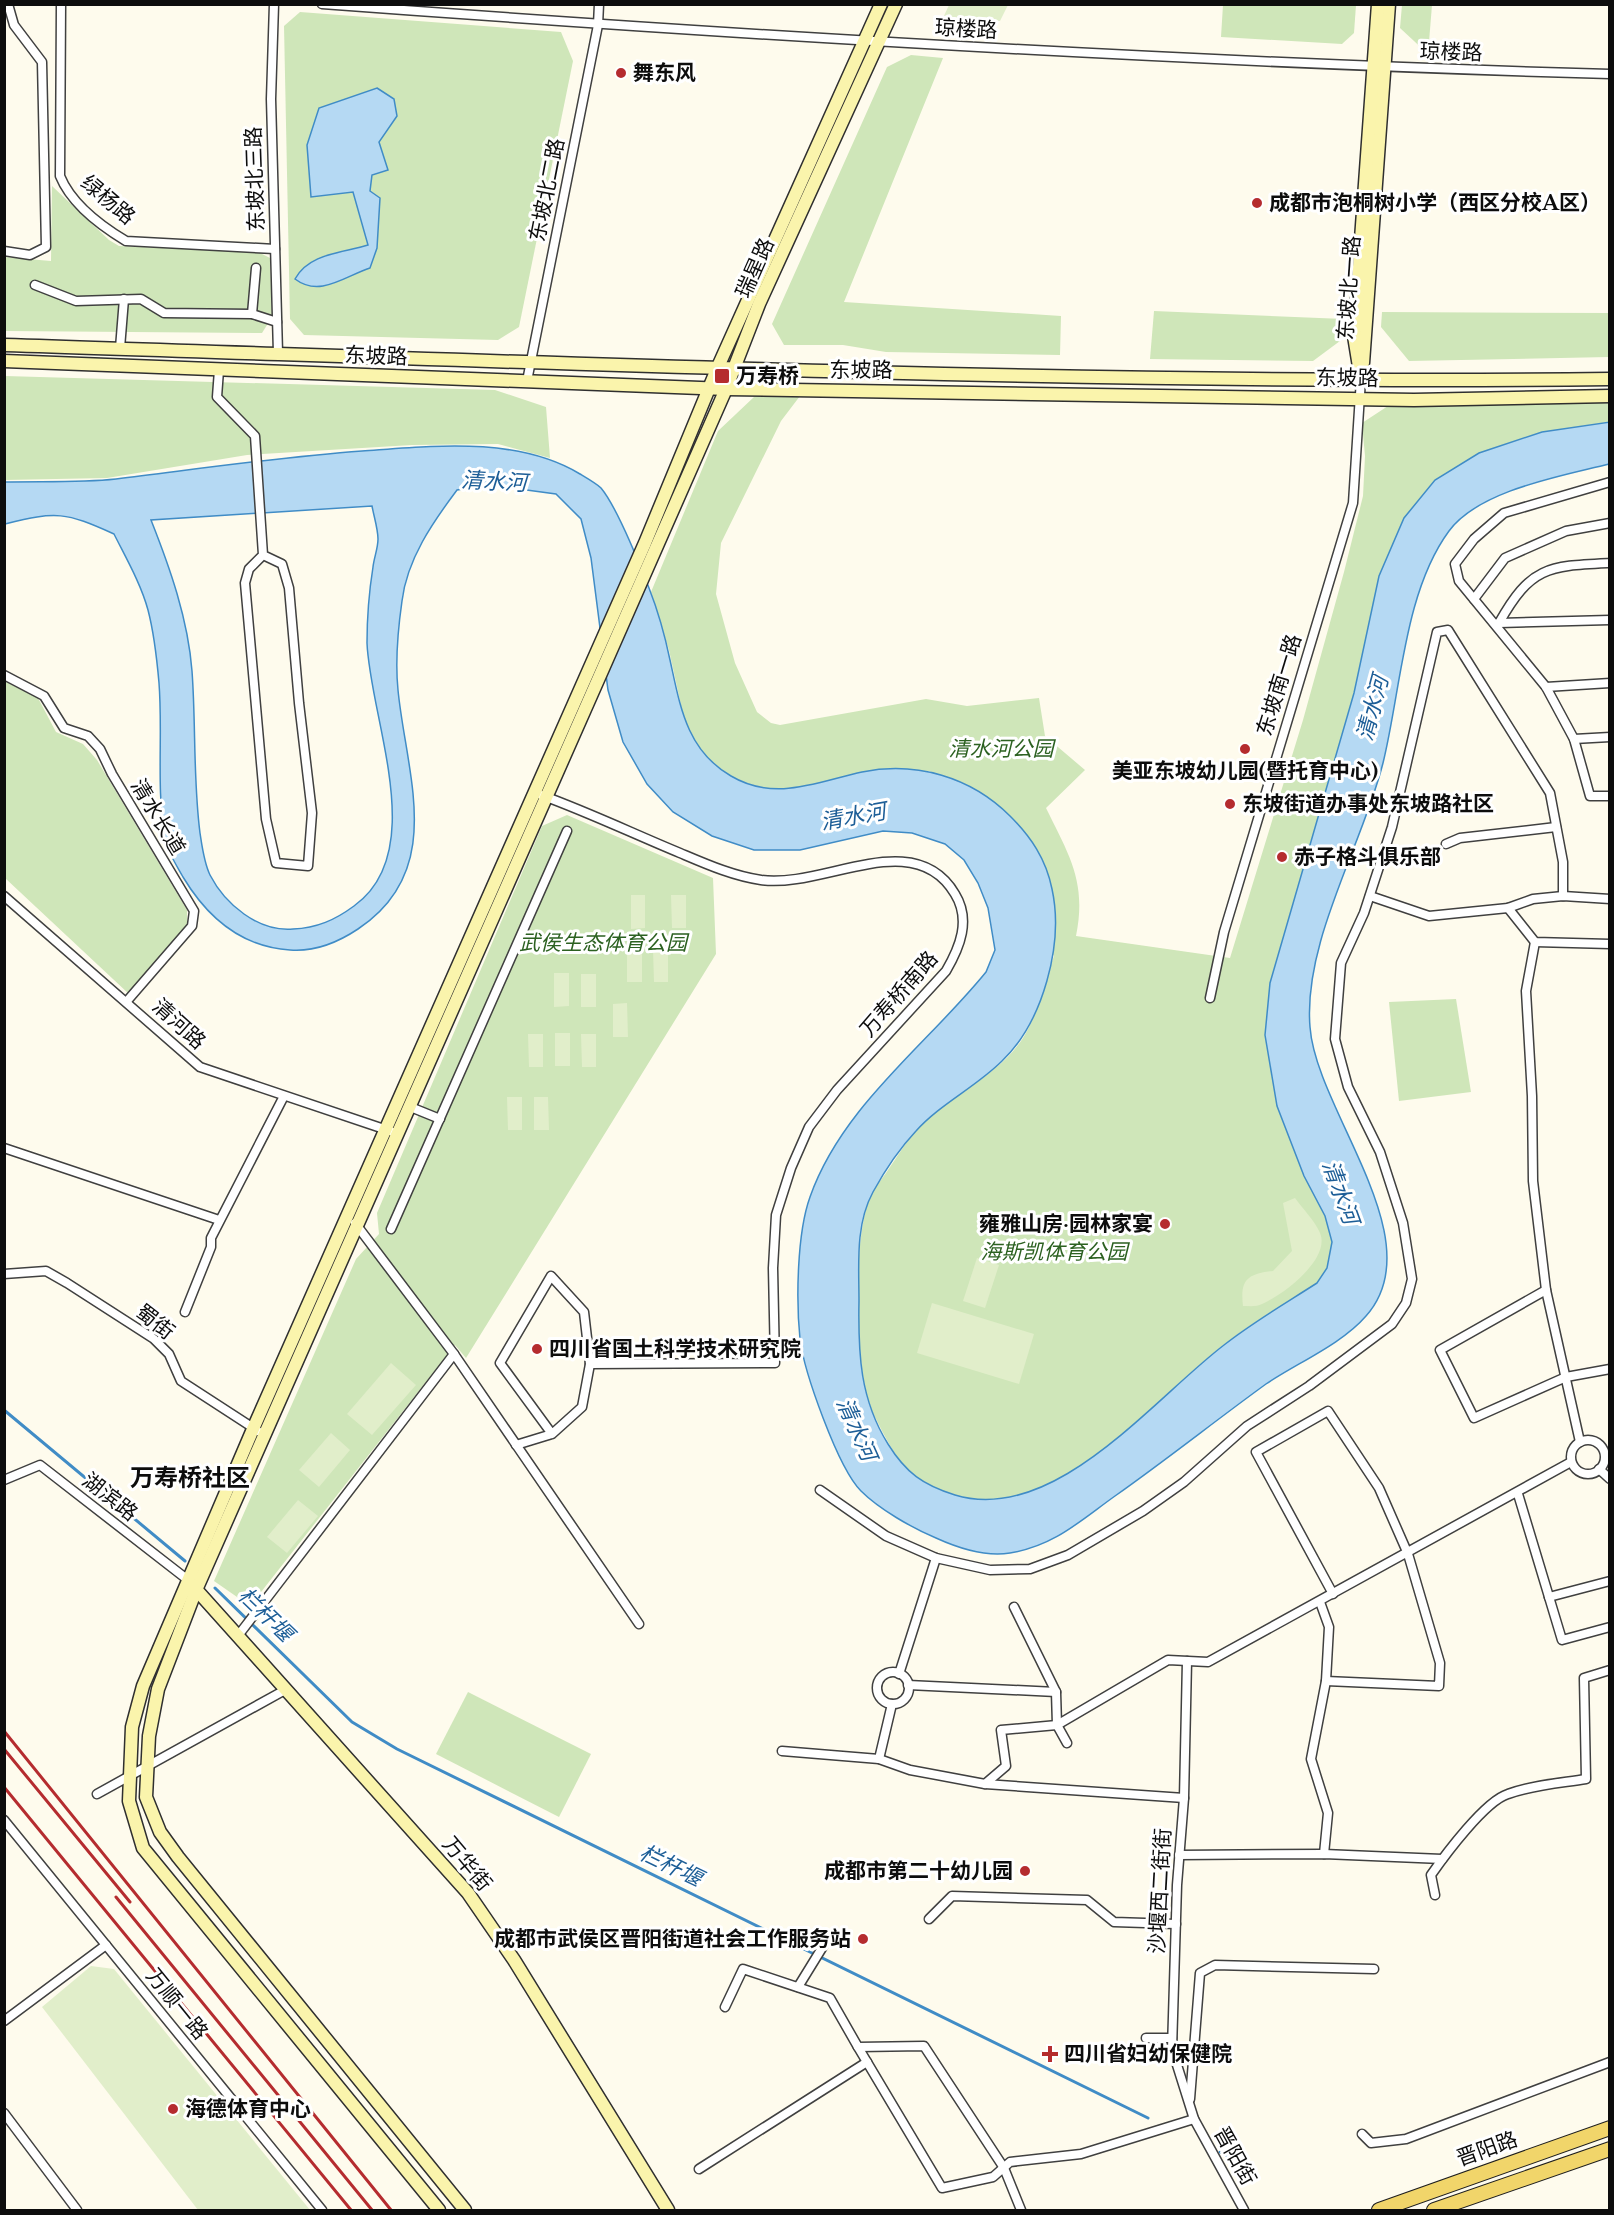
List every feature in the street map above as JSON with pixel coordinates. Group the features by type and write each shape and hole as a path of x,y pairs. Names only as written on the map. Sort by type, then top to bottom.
{"main road":[{"name":"晋阳路","path":"1379,2211 1610,2128"},
{"name":"晋阳路","path":"1434,2211 1610,2149"}],"street":[{"path":"4,251 30,255 46,247 42,62 14,25 8,4"},
{"name":"绿杨路","path":"61,4 60,176 66,191 108,230 126,241 275,249"},
{"name":"东坡北三路","path":"274,4 271,99 278,353"},
{"name":"琼楼路","path":"322,4 879,43 1378,68 1610,74"},
{"name":"东坡北二路","path":"527,381 598,25 598,4"},
{"name":"瑞星路","path":"650,546 717,369 881,4"},
{"name":"瑞星路","path":"650,546 726,389 759,304 896,4"},
{"name":"东坡北一路","path":"1361,379 1378,68 1378,4"},
{"name":"东坡北一路","path":"1378,68 1389,4"},
{"path":"252,314 256,268"},
{"path":"35,285 76,301 141,299 164,313 252,314 277,322"},
{"path":"120,348 124,299"},
{"name":"东坡路","path":"4,345 733,370 1361,379 1610,379"},
{"name":"东坡路","path":"4,361 726,389 1414,400 1610,396"},
{"path":"219,370 217,397 255,436 256,445 263,555 249,569 245,583 266,819 276,863 308,866 312,813 289,588 282,564 263,555"},
{"name":"东坡南一路","path":"1210,998 1224,932 1353,503 1361,379"},
{"path":"1610,482 1504,513 1474,539 1455,564 1458,581 1546,687 1574,739 1590,796 1610,795"},
{"path":"1474,599 1505,558 1566,531 1610,523"},
{"path":"391,1131 408,1106 541,795 592,659 650,546"},
{"path":"439,2211 143,1848 129,1801 132,1727 143,1686 192,1585 541,795 601,673 650,546"},
{"path":"1610,563 1559,566 1530,578 1511,602 1499,623 1610,620"},
{"path":"820,1490 886,1536 936,1558 990,1570 1030,1569 1068,1555 1143,1511 1184,1482 1246,1426 1309,1386 1392,1324 1406,1303 1412,1279 1403,1223 1380,1152 1348,1087 1335,1040 1341,963 1370,896 1392,827 1437,632 1448,630 1550,793 1563,862 1563,896"},
{"name":"清水长道","path":"4,675 44,696 64,728 88,736 100,749 112,774 194,911 192,926 127,1001"},
{"path":"1546,687 1610,683"},
{"path":"1574,739 1610,737"},
{"name":"万寿桥南路","path":"541,795 720,870 762,881 801,881 886,860 908,861 933,871 952,888 962,905 960,948 946,970 837,1090 809,1127 791,1168 776,1215 773,1268 775,1363 590,1364"},
{"path":"1446,844 1460,837 1556,827"},
{"path":"391,1229 567,831"},
{"name":"清河路","path":"4,896 200,1067 391,1131"},
{"path":"1370,896 1429,916 1508,908 1533,899 1563,896 1610,899"},
{"path":"1508,908 1535,942 1526,991 1532,1096 1533,1181 1546,1290 1580,1442"},
{"path":"1535,942 1610,944"},
{"path":"185,1312 219,1220 284,1095"},
{"path":"408,1106 440,1119"},
{"path":"4,1148 219,1220"},
{"path":"352,1221 454,1354 639,1624"},
{"name":"蜀街","path":"4,1274 46,1271 67,1283 154,1339 169,1354 181,1382 259,1432"},
{"path":"516,1444 552,1434 582,1407 590,1364 584,1312 551,1276 500,1363 552,1434"},
{"path":"1546,1290 1440,1350 1474,1418 1566,1377 1610,1369"},
{"path":"237,1637 454,1354"},
{"path":"1326,1681 1439,1686 1440,1663 1408,1554 1379,1488 1328,1411 1256,1452 1333,1594"},
{"path":"1589,1440 1602,1447 1604,1461 1599,1469 1586,1474 1577,1470 1571,1462 1571,1453 1580,1442 1589,1440"},
{"path":"985,1784 1006,1766 1001,1730 1057,1725 1168,1660 1208,1662 1518,1494 1571,1462"},
{"name":"湖滨路","path":"4,1480 40,1465 192,1585"},
{"path":"1599,1469 1610,1479"},
{"path":"1518,1494 1562,1640 1610,1627"},
{"path":"899,1674 936,1558"},
{"path":"1549,1597 1610,1581"},
{"path":"192,1585 158,1689 149,1736 146,1797 160,1832 465,2211"},
{"name":"万华街","path":"192,1585 468,1893 514,1960 668,2211"},
{"path":"1320,1602 1329,1627 1326,1681 1311,1759 1328,1813 1324,1854"},
{"path":"1014,1607 1056,1692 1057,1725 1067,1743"},
{"name":"沙堰西二街街","path":"1187,1661 1184,1798 1179,1854 1172,2049 1194,2119"},
{"path":"1435,1895 1431,1875 1442,1858 1478,1817 1506,1794 1586,1779 1584,1678 1610,1670"},
{"path":"891,1704 879,1696 879,1682 890,1673 899,1674 908,1685 1056,1692"},
{"path":"891,1704 905,1699 908,1685"},
{"path":"98,1794 285,1690"},
{"path":"879,1759 891,1704"},
{"path":"782,1751 879,1759 910,1770 985,1784 1184,1798"},
{"name":"万顺一路","path":"4,1820 322,2211"},
{"path":"1179,1854 1324,1854 1442,1858"},
{"path":"929,1919 952,1896 1087,1900 1114,1922 1176,1924"},
{"path":"798,1987 830,1935"},
{"path":"4,2021 106,1945"},
{"path":"1190,2106 1200,1973 1215,1965 1374,1969"},
{"path":"725,2007 743,1968 830,1998 942,2188 993,2177 1010,2162 1081,2154 1194,2119"},
{"path":"1146,2038 1172,2038"},
{"path":"858,2047 924,2046 1004,2168 1020,2211"},
{"path":"699,2169 867,2062"},
{"path":"1362,2134 1371,2143 1406,2139 1610,2062"},
{"path":"4,2113 77,2211"},
{"name":"晋阳街","path":"1194,2119 1244,2211"}],"green space":[{"path":"949,4 1008,5 1000,21 943,18"},
{"path":"1223,5 1356,5 1354,33 1342,44 1221,37"},
{"path":"1402,5 1432,5 1428,54 1400,28"},
{"path":"300,12 561,32 573,61 519,327 498,340 304,335 290,319 284,26"},
{"path":"911,55 943,58 844,302 1061,316 1060,355 886,352 843,345 784,345 772,324 887,67"},
{"path":"52,186 109,240 119,246 258,252 270,258 272,317 262,333 5,331 4,257 51,261"},
{"path":"1154,311 1344,319 1340,341 1313,361 1150,359"},
{"path":"1382,312 1609,313 1609,357 1409,361 1381,327"},
{"path":"5,376 495,390 546,407 550,458 498,444 412,445 247,455 107,478 5,480"},
{"name":"海斯凯体育公园","path":"800,396 781,421 721,543 716,594 735,663 757,712 771,723 780,725 926,699 967,706 1039,698 1045,736 1085,770 1046,808 1074,869 1079,900 1076,936 1230,958 1303,720 1363,496 1365,456 1362,423 1388,406 1609,401 1609,422 1542,432 1479,453 1379,576 1354,693 1270,983 1265,1035 1277,1106 1304,1176 1325,1216 1332,1242 1327,1268 1317,1283 1226,1343 1102,1450 1067,1474 1031,1492 994,1500 958,1496 927,1484 906,1467 890,1446 875,1417 862,1371 858,1308 860,1244 870,1197 912,1135 929,1118 1000,1064 1023,1038 1037,1008 1054,956 930,771 869,771 780,791 749,784 730,776 709,759 692,739 684,719 669,650 651,592 718,431 754,397"},
{"path":"4,681 38,698 56,732 83,744 97,760 187,910 187,924 129,994 5,878"},
{"name":"武侯生态体育公园","path":"567,815 713,878 716,954 466,1358 455,1345 250,1606 214,1581 356,1259 379,1234 377,1213 542,826"},
{"path":"631,895 645,895 645,928 631,929"},
{"path":"671,895 686,895 686,928 672,928"},
{"path":"627,949 642,949 642,982 627,982"},
{"path":"653,949 668,949 668,982 654,982"},
{"path":"554,973 569,973 569,1006 554,1007"},
{"path":"581,974 596,974 596,1007 581,1007"},
{"path":"1456,999 1471,1092 1399,1101 1389,1002"},
{"path":"627,1003 628,1037 613,1037 613,1004"},
{"path":"555,1033 570,1033 570,1066 555,1066"},
{"path":"528,1034 543,1034 543,1067 529,1067"},
{"path":"581,1034 596,1034 596,1067 582,1067"},
{"path":"507,1097 522,1097 522,1130 508,1130"},
{"path":"534,1097 548,1097 549,1130 534,1130"},
{"path":"1295,1198 1320,1233 1322,1243 1319,1254 1303,1275 1281,1293 1260,1305 1243,1306 1243,1290 1247,1280 1257,1274 1273,1271 1292,1251 1283,1203"},
{"path":"977,1258 999,1265 985,1308 963,1301"},
{"path":"932,1303 1034,1334 1019,1384 917,1353"},
{"path":"391,1363 416,1385 372,1435 347,1414"},
{"path":"331,1433 350,1450 319,1487 299,1470"},
{"path":"298,1500 318,1516 287,1553 267,1537"},
{"path":"468,1692 591,1754 559,1817 436,1754"},
{"name":"海德体育中心","path":"91,1966 114,1969 310,2210 198,2210 42,2007"}],"water":[{"path":"377,88 394,99 397,116 379,142 388,170 372,175 370,191 380,198 377,248 370,268 332,284 314,286 304,284 295,279 309,264 327,255 368,245 353,192 311,197 307,145 319,108"},
{"name":"清水河","path":"1610,422 1609,464 1523,487 1480,505 1449,531 1434,555 1413,612 1389,735 1374,795 1324,928 1316,962 1310,995 1310,1027 1317,1060 1366,1174 1380,1213 1387,1251 1383,1285 1366,1316 1345,1335 1266,1384 1066,1531 1026,1550 1001,1554 982,1553 963,1548 927,1534 886,1511 861,1491 842,1462 823,1419 803,1354 799,1323 798,1286 802,1229 810,1197 824,1164 864,1105 986,972 995,950 988,908 978,883 964,860 945,844 912,833 883,831 800,850 754,850 712,836 673,812 647,784 623,742 608,690 591,558 581,519 556,494 489,485 457,490 422,542 405,585 398,634 397,679 412,787 414,819 412,850 403,879 386,905 358,929 334,942 308,950 273,948 256,943 228,927 203,905 183,877 166,844 162,820 160,702 154,637 141,591 114,534 84,521 61,516 37,517 5,524 4,482 102,480 300,457 417,447 474,446 529,454 555,462 599,486 614,508 652,597 664,633 677,693 687,725 704,753 716,765 747,784 780,789 812,785 882,769 922,771 942,775 978,791 1010,816 1037,849 1052,889 1055,934 1047,981 1029,1025 1016,1045 992,1070 926,1121 893,1160 877,1184 867,1205 863,1218 859,1260 860,1358 866,1393 888,1444 902,1463 924,1482 955,1495 992,1499 1029,1492 1065,1475 1100,1452 1224,1345 1317,1283 1327,1268 1332,1242 1325,1216 1304,1176 1277,1106 1265,1035 1270,983 1354,693 1379,576 1404,518 1435,480 1479,453 1542,432","holes":["372,506 378,539 369,595 367,643 370,674 390,783 392,819 389,853 377,882 354,906 340,915 318,925 302,928 280,929 267,926 255,921 234,906 216,886 206,865 198,813 192,671 187,632 177,594 151,520"]}],"waterway":[{"name":"栏杆堰","path":"4,1410 185,1561"},
{"name":"栏杆堰","path":"215,1588 352,1722 397,1749 1148,2118"},
{"name":"栏杆堰","path":"1220,2152 1250,2168"}],"railway":[{"path":"4,1731 391,2210"},
{"path":"4,1749 130,1902"},
{"path":"4,1787 351,2210"},
{"path":"116,1897 372,2210"}],"place":[{"name":"舞东风","path":"621,73"},
{"name":"成都市泡桐树小学（西区分校A区）","path":"1257,203"},
{"name":"万寿桥","path":"722,376"},
{"name":"美亚东坡幼儿园(暨托育中心)","path":"1245,749"},
{"name":"东坡街道办事处东坡路社区","path":"1230,804"},
{"name":"赤子格斗俱乐部","path":"1282,857"},
{"name":"雍雅山房·园林家宴","path":"1165,1224"},
{"name":"四川省国土科学技术研究院","path":"537,1349"},
{"name":"成都市第二十幼儿园","path":"1025,1871"},
{"name":"成都市武侯区晋阳街道社会工作服务站","path":"863,1939"},
{"name":"四川省妇幼保健院","path":"1050,2054"},
{"name":"海德体育中心","path":"173,2109"}],"district":[{"name":"万寿桥社区","path":"190,1478"}],"park label":[{"name":"清水河公园","path":"1001,749"}]}
